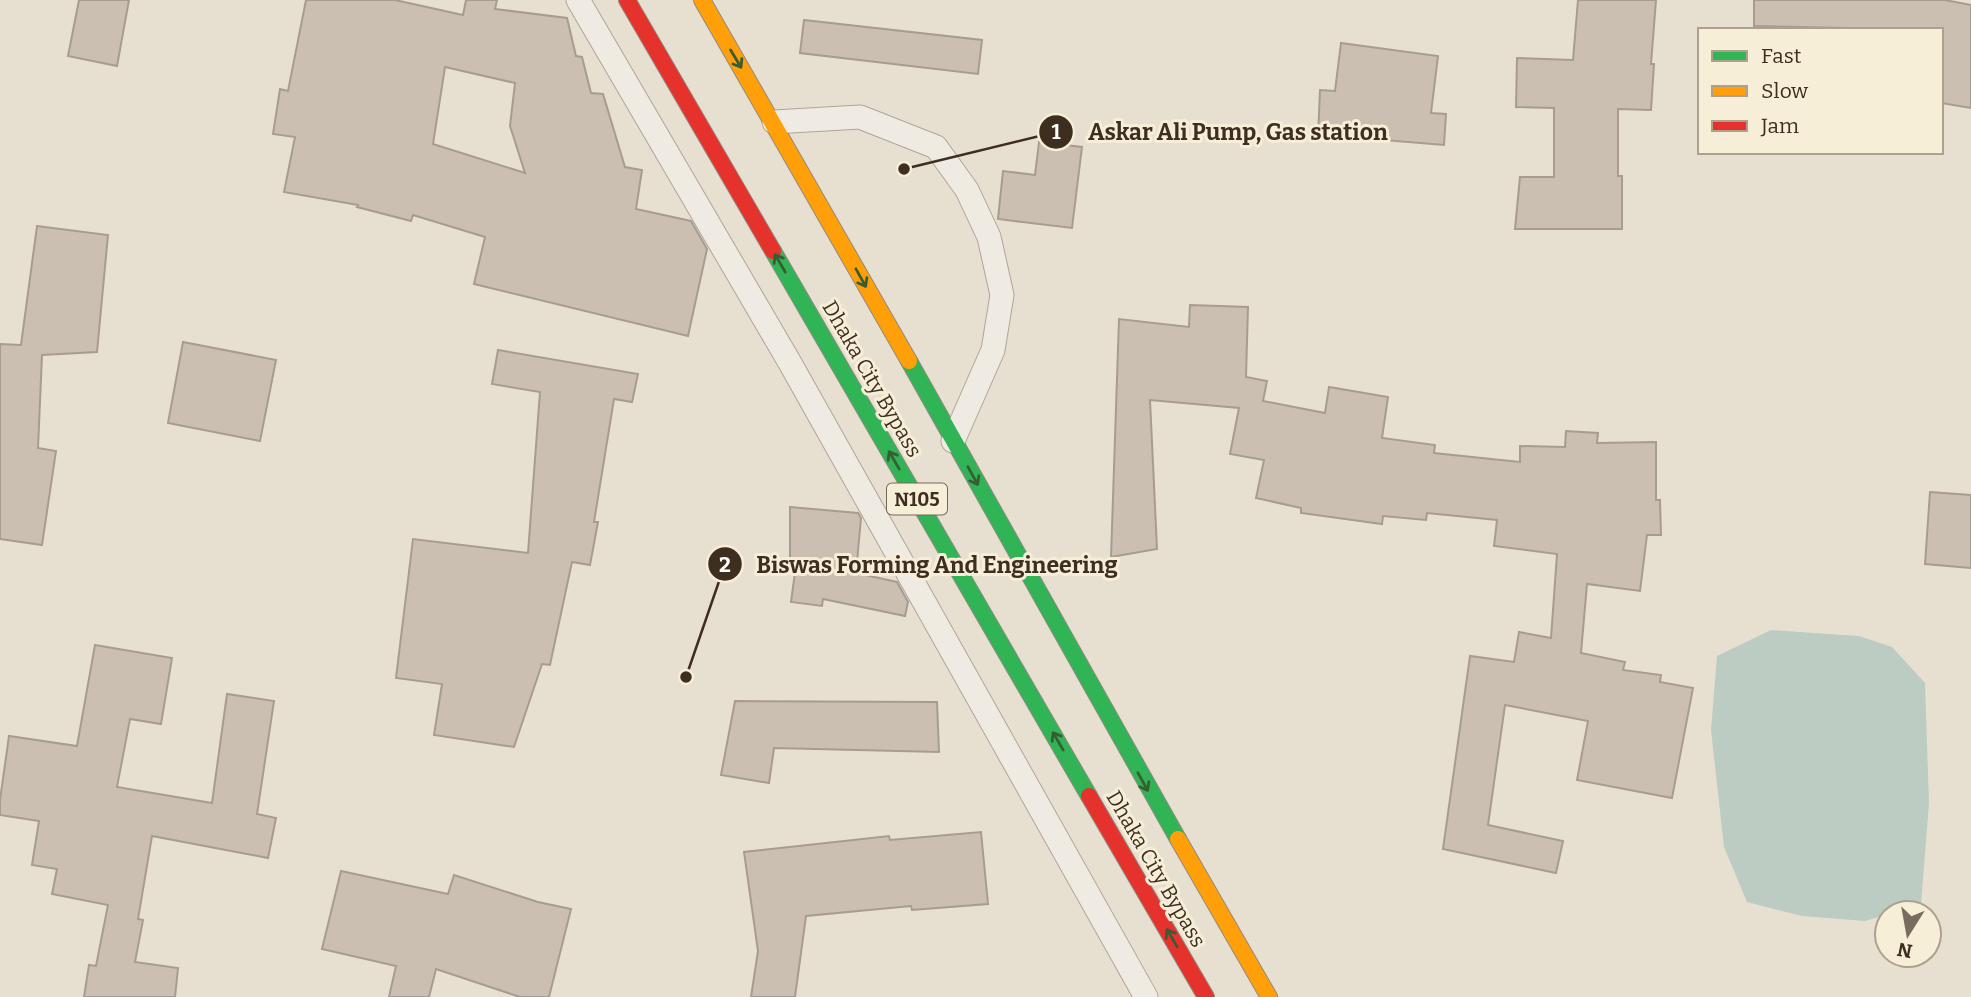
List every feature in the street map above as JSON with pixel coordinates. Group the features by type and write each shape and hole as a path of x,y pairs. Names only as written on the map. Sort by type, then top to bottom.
{"highway":[{"name":"Dhaka City Bypass","path":"627,0 1206,997"},
{"path":"702,0 774,122 1163,817 1269,997"}],"lane":[{"path":"578,0 790,363 1146,997"},
{"path":"774,122 860,117 936,147 967,190 989,237 1002,295 993,350 953,441"}],"shaded area":[{"path":"1771,630 1859,636 1892,647 1925,683 1929,803 1921,899 1873,899 1873,919 1865,921 1802,916 1747,902 1724,847 1711,730 1717,656"}],"building":[{"path":"79,0 129,0 117,66 68,56"},
{"path":"306,0 395,0 463,15 466,0 497,0 495,9 567,18 576,56 582,57 591,93 603,94 625,167 642,170 636,209 691,221 707,249 688,336 474,284 485,237 413,215 411,221 357,207 358,205 284,192 295,137 273,134 280,89 288,91","holes":["445,67 515,83 510,126 525,173 433,144"]},
{"path":"1578,0 1656,0 1651,110 1618,109 1618,176 1622,176 1622,229 1515,229 1520,177 1554,177 1554,108 1516,107 1517,58 1573,60"},
{"path":"1754,0 1945,0 1971,5 1971,108 1943,103 1943,28 1754,26"},
{"path":"804,20 982,40 978,74 800,53"},
{"path":"1341,43 1438,56 1431,113 1446,114 1444,145 1359,138 1318,138 1320,90 1335,91"},
{"path":"1039,142 1082,147 1072,228 998,219 1003,171 1035,175"},
{"path":"37,226 108,235 97,352 42,355 38,448 56,451 42,545 0,539 0,344 21,345"},
{"path":"1190,305 1248,307 1246,377 1267,381 1263,401 1325,413 1329,387 1388,397 1382,438 1435,445 1434,453 1520,462 1520,446 1565,447 1566,431 1598,433 1597,443 1656,442 1656,500 1660,500 1661,535 1647,535 1640,591 1587,584 1581,653 1625,662 1623,670 1661,675 1660,682 1693,688 1672,798 1577,780 1588,721 1505,705 1488,825 1563,841 1556,873 1443,849 1470,656 1514,662 1519,632 1551,638 1557,554 1494,546 1497,520 1427,513 1426,520 1383,516 1382,524 1301,513 1301,508 1256,498 1264,460 1230,454 1239,408 1150,400 1157,549 1111,557 1119,319 1189,327"},
{"path":"183,342 276,360 260,441 168,423"},
{"path":"498,350 638,374 632,402 614,399 594,522 598,522 590,565 572,562 550,665 542,664 514,747 434,735 442,684 396,678 413,539 528,553 540,392 492,384"},
{"path":"1930,492 1971,495 1971,568 1925,564"},
{"path":"790,507 858,513 861,518 856,573 897,582 908,602 905,616 823,599 822,606 791,602 796,565 790,565"},
{"path":"95,645 172,658 161,724 130,719 117,787 212,803 227,694 274,701 257,814 276,818 268,858 152,836 138,919 143,920 135,962 178,968 175,997 84,997 89,965 96,966 108,905 52,894 57,869 32,865 39,821 0,815 9,736 77,746"},
{"path":"735,701 937,702 939,752 774,748 769,783 721,775"},
{"path":"981,832 988,904 912,910 911,906 806,916 795,997 751,997 758,951 744,852 889,836 890,840"},
{"path":"341,871 448,894 454,875 538,902 571,909 549,997 520,997 436,969 429,997 389,997 396,966 322,949"}],"traffic: fast":[{"path":"773,251 1089,796"},
{"path":"909,361 1178,839"}],"traffic: slow":[{"path":"702,0 909,361"},
{"path":"1178,839 1269,997"}],"traffic: jam":[{"path":"627,0 773,251"},
{"path":"1089,796 1206,997"}],"place":[{"name":"Askar Ali Pump, Gas station","path":"904,169"},
{"name":"Biswas Forming And Engineering","path":"686,677"}]}
